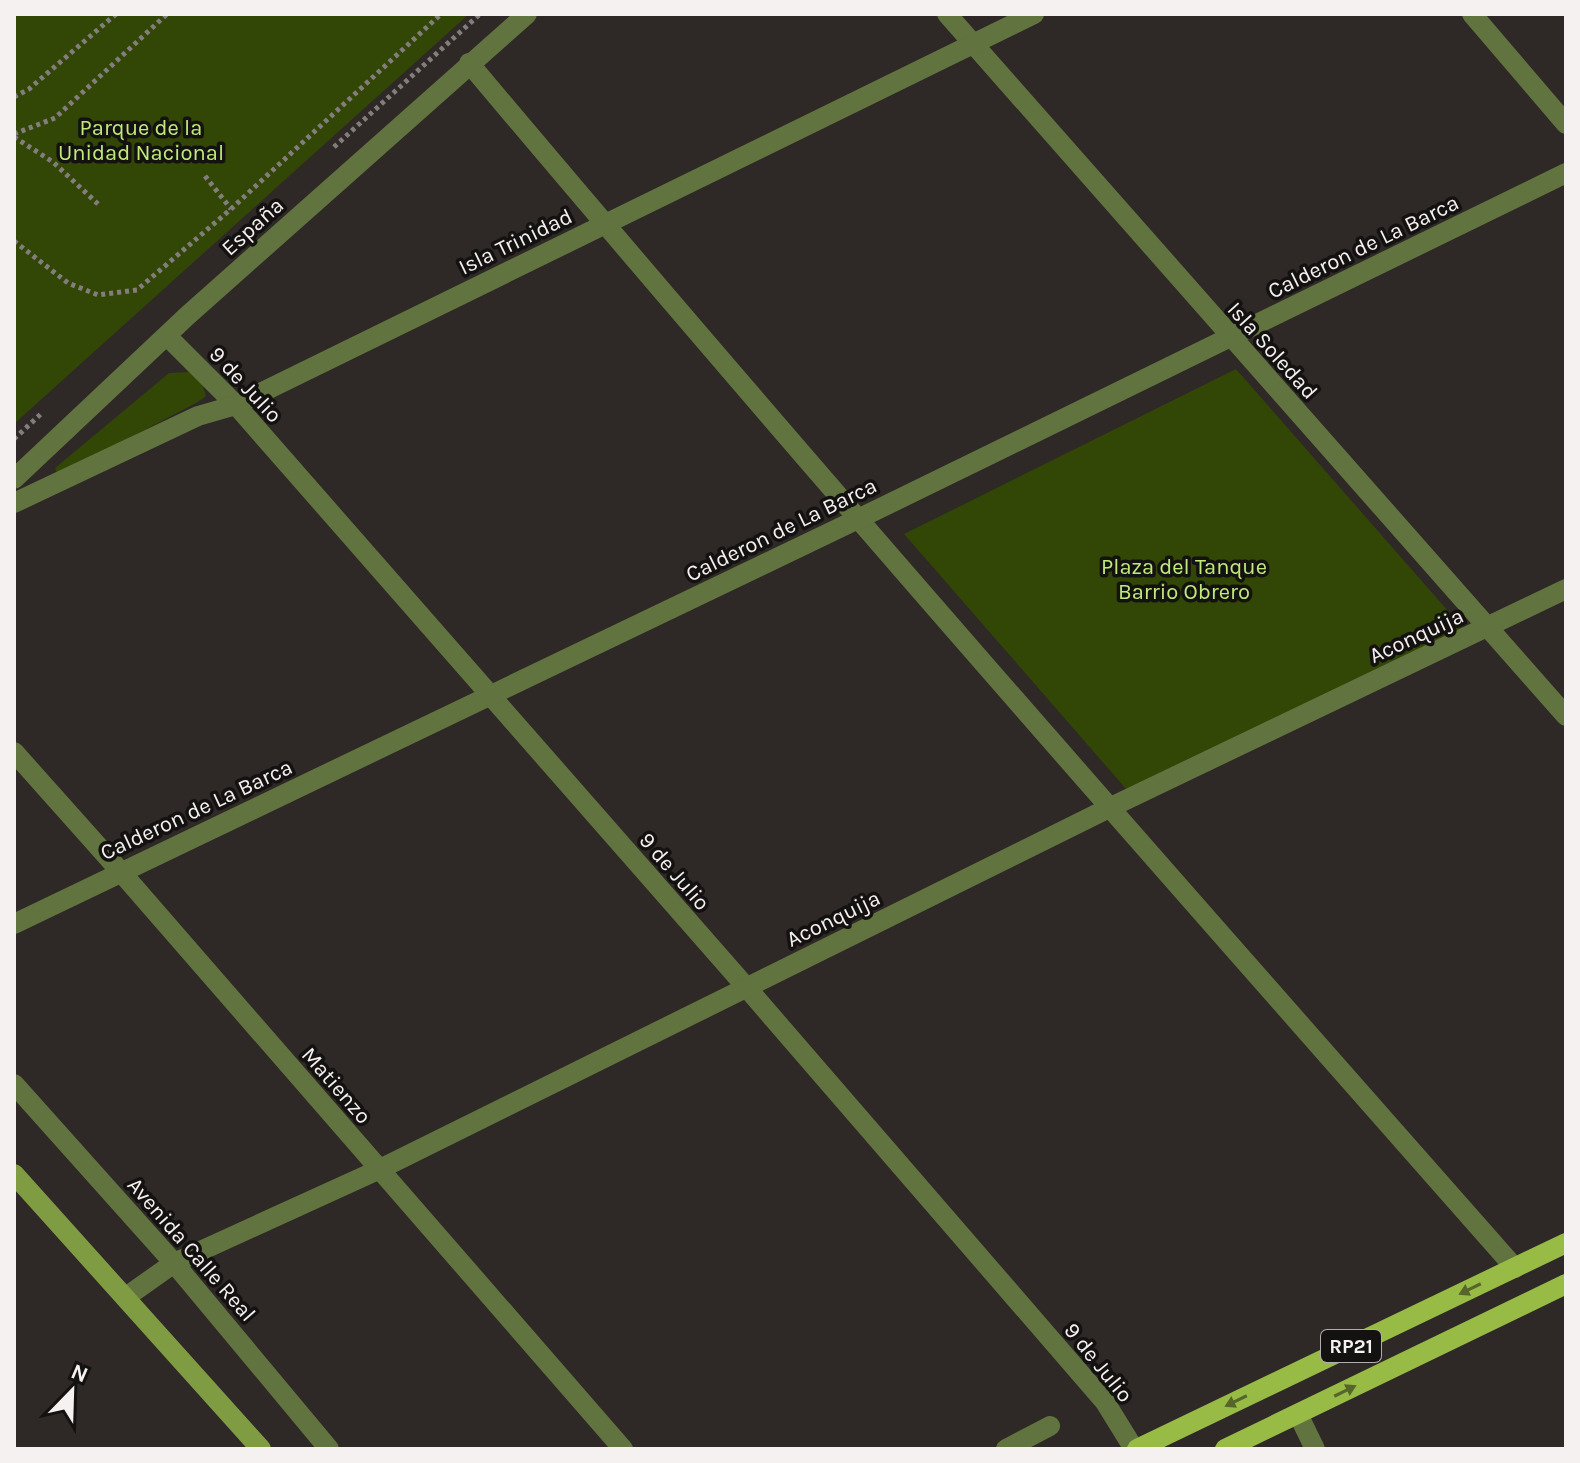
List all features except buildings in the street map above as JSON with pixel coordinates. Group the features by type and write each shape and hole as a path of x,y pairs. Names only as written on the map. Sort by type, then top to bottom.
{"main road":[{"path":"16,1179 261,1449"},
{"name":"RP21","path":"1135,1449 1566,1243"},
{"name":"RP21","path":"1225,1449 1566,1284"}],"street":[{"name":"España","path":"14,479 167,336 527,14"},
{"name":"Isla Soledad","path":"947,14 1566,716"},
{"name":"Isla Trinidad","path":"14,503 198,416 236,405 1034,14"},
{"path":"1472,14 1566,124"},
{"path":"469,63 858,519 1515,1268"},
{"name":"Calderon de La Barca","path":"14,924 858,519 1566,173"},
{"name":"9 de Julio","path":"167,336 236,405 747,988 1105,1402 1135,1449"},
{"name":"Aconquija","path":"126,1297 174,1263 378,1170 1109,808 1566,589"},
{"name":"Matienzo","path":"14,752 623,1449"},
{"name":"Avenida Calle Real","path":"14,1084 174,1263 329,1449"},
{"path":"1298,1414 1315,1449"},
{"path":"1006,1449 1050,1426"}],"path":[{"path":"14,97 29,89 116,14"},
{"path":"14,136 55,118 167,14"},
{"path":"14,241 68,283 98,295 137,290 231,209 441,14"},
{"path":"14,136 53,162 98,204"},
{"path":"205,176 231,209"}],"green space":[{"name":"Parque de la Unidad Nacional","path":"14,14 469,14 14,424"},
{"name":"Plaza del Tanque Barrio Obrero","path":"1236,369 1463,628 1127,790 904,534"},
{"path":"189,372 202,384 206,396 58,475 55,468 169,373"}]}
